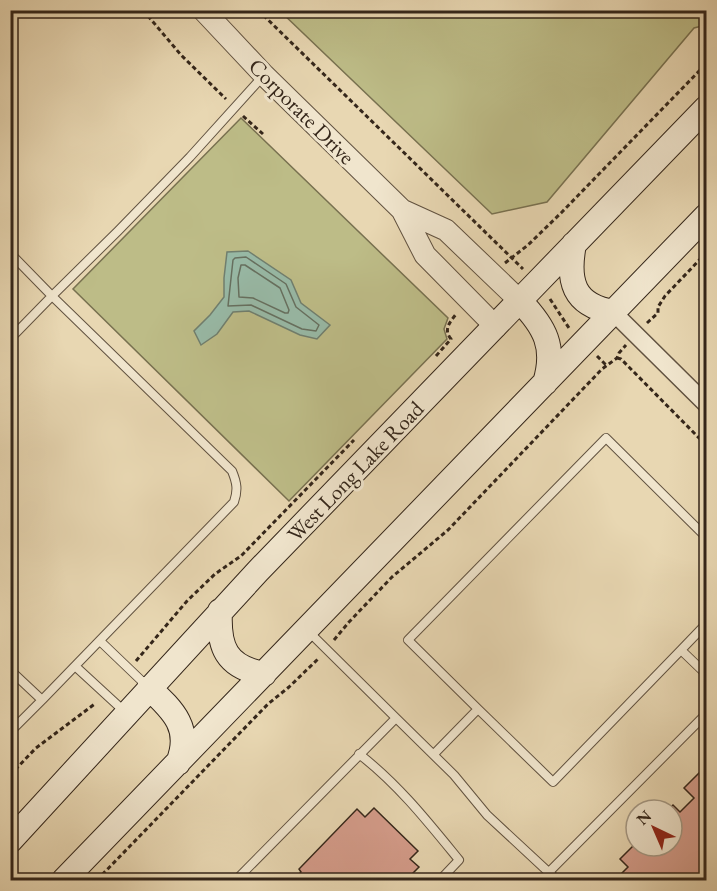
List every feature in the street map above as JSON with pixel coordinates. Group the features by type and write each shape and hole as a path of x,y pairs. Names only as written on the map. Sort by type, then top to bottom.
{"main road":[{"name":"West Long Lake Road","path":"10,841 220,611 706,108"},
{"path":"64,880 706,216"},
{"path":"574,244 571,261 575,289 589,305 599,310 613,312"},
{"path":"520,301 535,316 548,341 549,370 546,383"},
{"path":"220,611 219,630 221,644 226,654 243,669 264,674"},
{"path":"149,688 171,711 182,729 183,751 178,763"}],"street":[{"name":"Corporate Drive","path":"203,10 264,75 402,210 425,255 496,327"},
{"name":"Corporate Drive","path":"402,210 446,230 520,301"},
{"path":"613,312 706,404"}],"lane":[{"path":"10,339 126,223 264,75"},
{"path":"10,732 234,502 237,491 232,471 11,255"},
{"path":"706,537 606,438 408,640 553,782 706,624"},
{"path":"306,630 434,754 487,815 557,880"},
{"path":"100,641 149,688"},
{"path":"681,650 706,674"},
{"path":"75,666 126,713"},
{"path":"10,670 42,700"},
{"path":"434,754 478,709"},
{"path":"549,872 706,714"},
{"path":"236,880 396,718"},
{"path":"359,754 411,801 459,860 440,880"}],"path":[{"path":"143,10 181,55 225,98"},
{"path":"258,10 518,264"},
{"path":"504,265 548,226 706,64"},
{"path":"243,116 262,134"},
{"path":"652,318 658,313 658,307 665,296 706,253"},
{"path":"547,294 572,333"},
{"path":"430,362 452,339 447,329 449,323 462,308"},
{"path":"97,880 268,704 311,667 349,622 392,577 448,530 606,365 617,358 619,353"},
{"path":"617,358 621,359 706,445"},
{"path":"600,359 606,365"},
{"path":"137,660 187,601 215,574 241,556 357,437"},
{"path":"10,775 36,748 98,702"}],"shaded area":[{"path":"706,10 706,25 694,28 547,202 492,214 280,11"},
{"path":"241,118 448,318 444,329 447,339 289,501 73,289"}],"water":[{"path":"248,251 291,280 301,303 330,325 317,339 300,335 249,311 233,312 217,334 201,345 194,331 224,297 227,252"}],"building":[{"path":"706,766 706,880 615,880 628,867 620,859 624,855 624,858 684,858 684,808 694,798 684,788"},
{"path":"374,808 418,851 410,859 419,867 406,880 294,880 301,872 299,869 357,809 365,817"}]}
